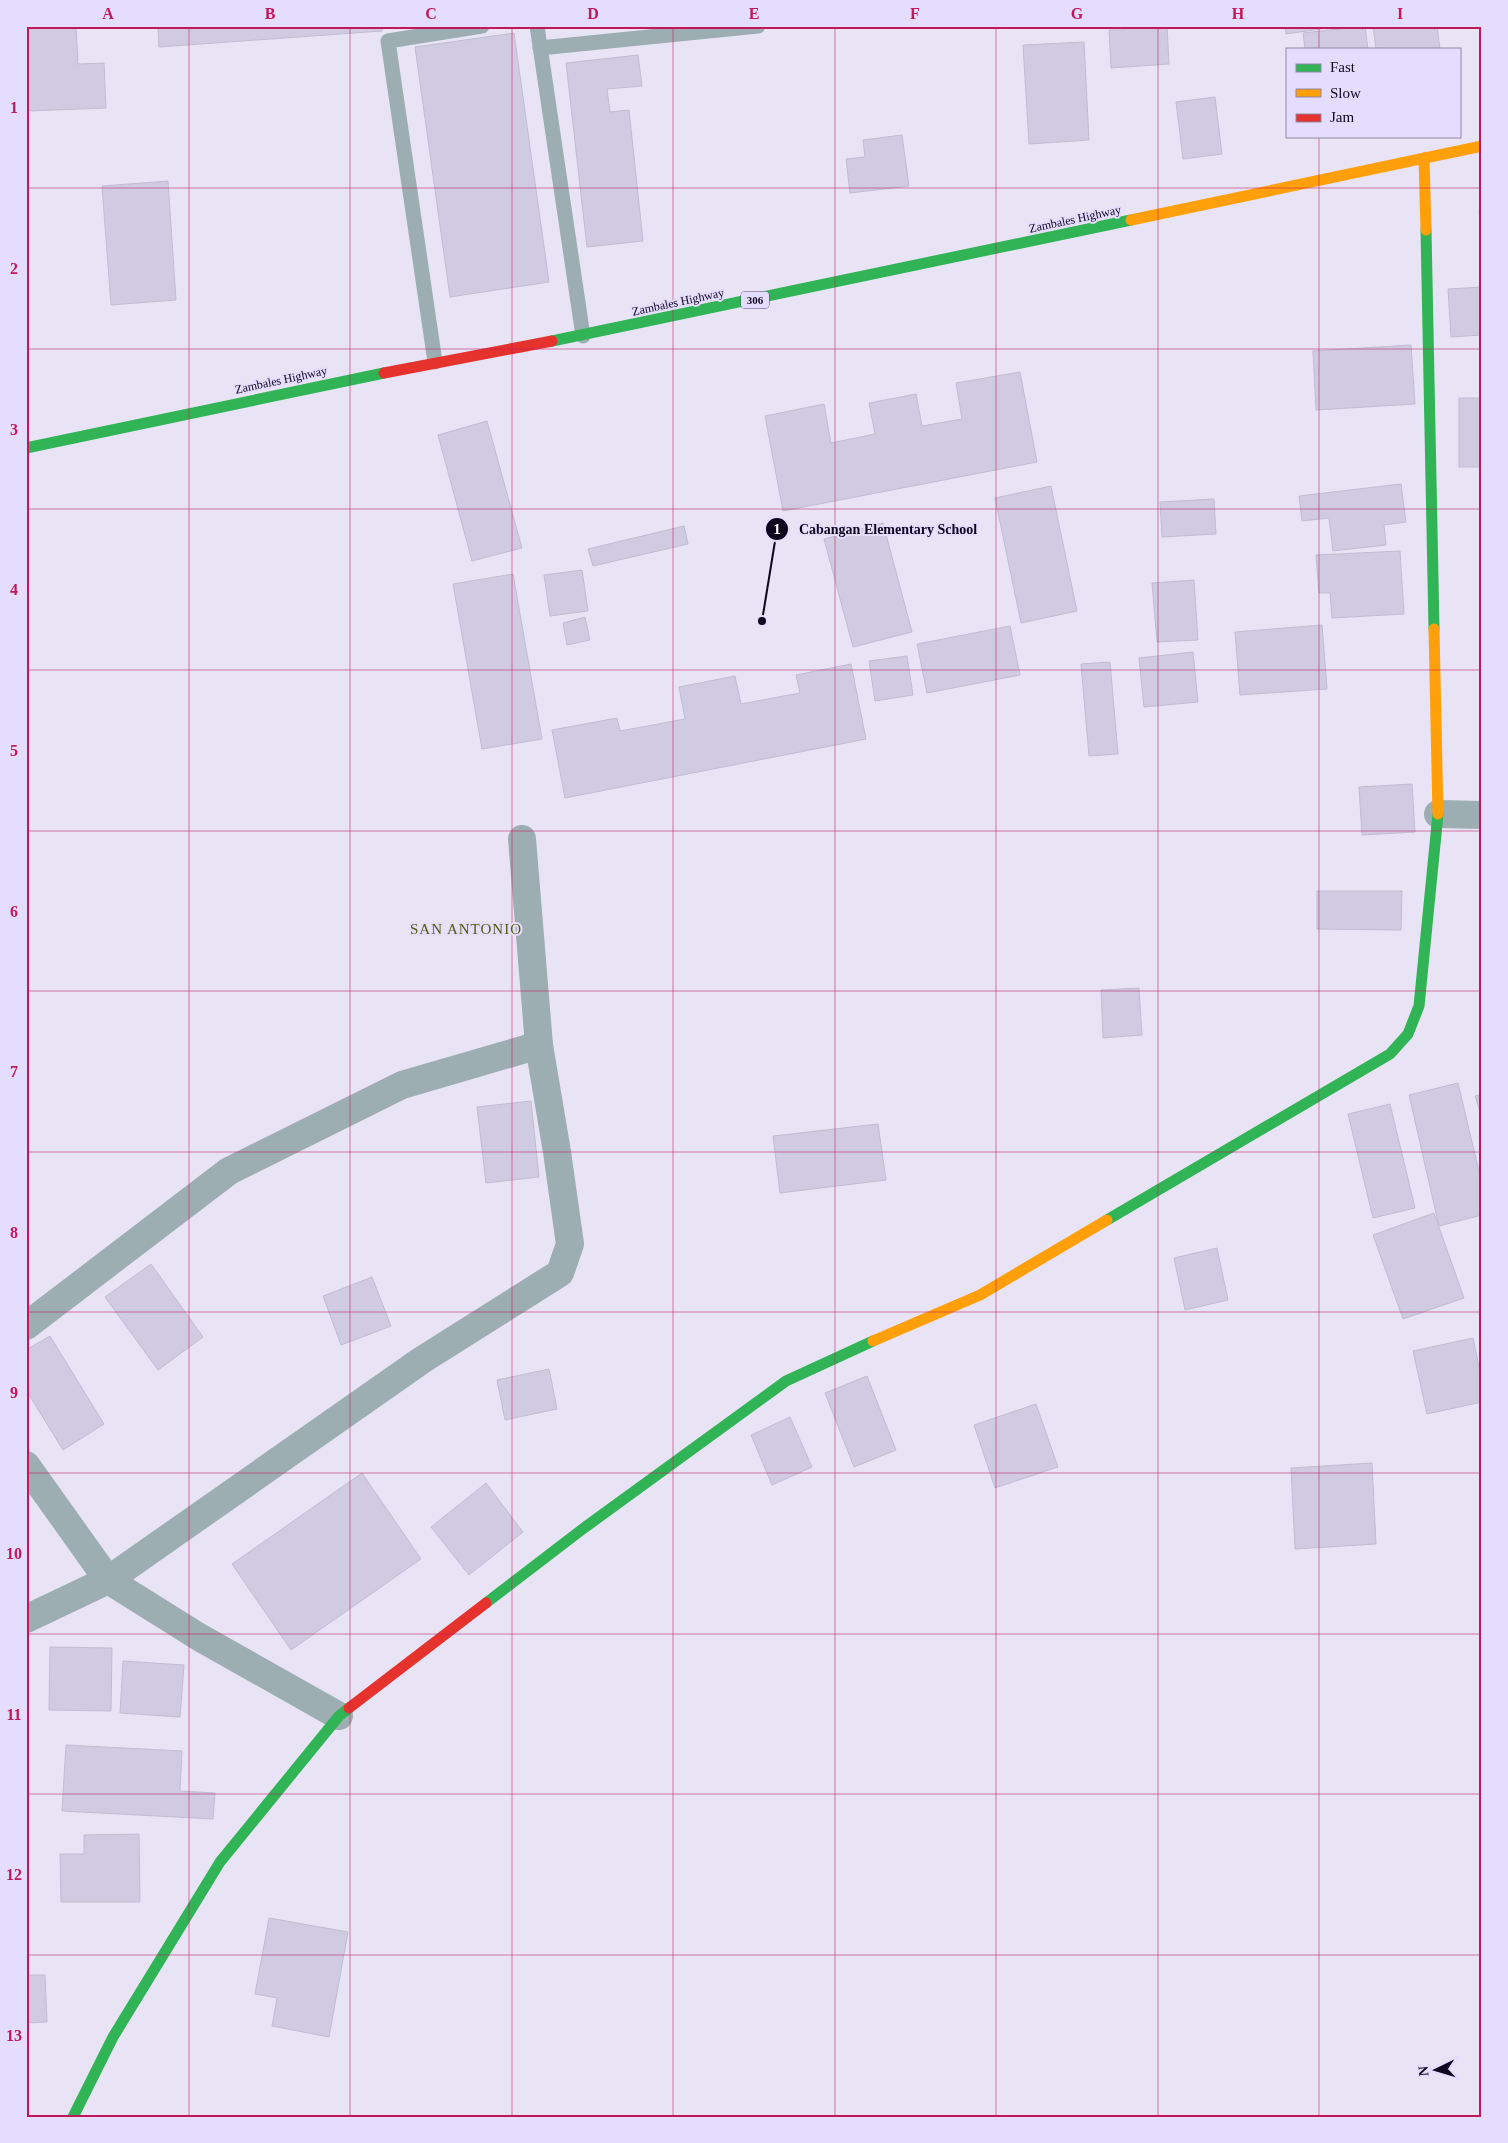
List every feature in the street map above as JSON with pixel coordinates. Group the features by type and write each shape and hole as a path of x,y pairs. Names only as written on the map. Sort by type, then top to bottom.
{"street":[{"name":"Zambales Highway","path":"26,448 435,362 583,336 1482,146"},
{"path":"73,2117 112,2037 220,1862 339,1716 584,1528 786,1381 865,1344 980,1295 1390,1054 1408,1034 1419,1006 1438,814 1424,158"},
{"path":"1438,814 1482,815"},
{"path":"26,1619 108,1580 422,1360 560,1273 570,1244 539,1045 522,839"},
{"path":"26,1326 229,1171 402,1085 539,1045"},
{"path":"26,1465 108,1580 199,1637 339,1716"}],"lane":[{"path":"435,362 388,41 482,26"},
{"path":"538,26 583,336"},
{"path":"540,48 758,26"}],"building":[{"path":"26,26 76,26 78,64 104,63 106,108 28,111"},
{"path":"158,26 382,26 382,31 159,47"},
{"path":"1124,26 1167,26 1169,64 1111,68 1109,30 1124,30"},
{"path":"1285,26 1320,26 1321,29 1286,34"},
{"path":"1365,26 1368,48 1305,48 1303,33"},
{"path":"1373,26 1437,26 1440,48 1376,48"},
{"path":"514,33 549,282 450,297 415,47"},
{"path":"1084,42 1089,140 1029,144 1023,45"},
{"path":"638,55 642,86 607,89 610,112 629,110 643,241 587,247 566,63"},
{"path":"1215,97 1222,154 1183,159 1176,102"},
{"path":"902,135 909,186 850,193 846,159 865,157 863,140"},
{"path":"168,181 176,300 111,305 102,186"},
{"path":"1479,209 1482,209 1482,271"},
{"path":"1482,287 1482,335 1451,337 1448,289"},
{"path":"1411,345 1415,404 1316,410 1313,351"},
{"path":"1020,372 1037,462 783,511 765,416 824,404 831,443 875,434 869,403 916,394 922,426 962,419 956,383"},
{"path":"1459,398 1482,398 1482,467 1459,467"},
{"path":"487,421 522,548 472,561 438,435"},
{"path":"1401,484 1406,522 1384,525 1386,545 1333,551 1329,518 1302,521 1299,496"},
{"path":"1051,486 1077,611 1021,623 995,498"},
{"path":"1214,499 1216,534 1162,537 1160,502"},
{"path":"883,523 912,632 853,647 824,539"},
{"path":"684,526 688,544 593,566 588,549"},
{"path":"1400,551 1404,614 1332,618 1330,593 1319,593 1316,555"},
{"path":"582,570 588,611 550,616 544,575"},
{"path":"513,574 542,739 482,749 453,584"},
{"path":"1194,580 1198,640 1157,642 1152,583"},
{"path":"585,617 590,640 567,645 563,623"},
{"path":"1322,625 1327,689 1240,695 1235,632"},
{"path":"1010,626 1020,675 927,693 917,644"},
{"path":"1193,652 1198,702 1144,707 1139,658"},
{"path":"907,656 913,695 875,701 869,661"},
{"path":"1110,662 1118,754 1089,756 1081,664"},
{"path":"851,664 866,739 565,798 552,730 617,718 620,731 685,719 679,687 735,676 741,704 800,693 796,675"},
{"path":"1412,784 1415,832 1362,835 1359,787"},
{"path":"1317,891 1402,891 1401,930 1317,929"},
{"path":"1139,988 1142,1035 1103,1038 1101,990"},
{"path":"1458,1083 1482,1184 1482,1215 1439,1226 1409,1095"},
{"path":"1482,1094 1482,1118 1475,1096"},
{"path":"531,1101 539,1177 486,1183 477,1107"},
{"path":"1390,1104 1415,1208 1373,1218 1348,1114"},
{"path":"878,1124 886,1180 780,1193 773,1136"},
{"path":"1434,1213 1464,1298 1403,1319 1373,1235"},
{"path":"1217,1248 1228,1300 1185,1310 1174,1258"},
{"path":"151,1264 203,1337 158,1370 105,1297"},
{"path":"372,1277 391,1326 341,1345 323,1296"},
{"path":"50,1336 104,1424 63,1450 26,1390 26,1350"},
{"path":"1473,1338 1482,1381 1482,1402 1427,1414 1413,1351"},
{"path":"549,1369 557,1409 505,1420 497,1380"},
{"path":"867,1376 896,1450 854,1467 825,1393"},
{"path":"1036,1404 1058,1467 995,1488 974,1425"},
{"path":"790,1417 812,1467 772,1485 751,1435"},
{"path":"1372,1463 1376,1544 1295,1549 1291,1468"},
{"path":"362,1473 421,1559 291,1650 232,1564"},
{"path":"486,1483 523,1532 469,1575 431,1527"},
{"path":"50,1647 112,1648 111,1711 49,1710"},
{"path":"123,1661 184,1665 180,1717 120,1713"},
{"path":"66,1745 182,1751 180,1791 215,1793 213,1819 62,1811"},
{"path":"139,1834 140,1902 61,1902 60,1854 84,1854 84,1835"},
{"path":"269,1918 348,1932 329,2037 272,2026 277,1998 255,1994"},
{"path":"26,1975 45,1975 47,2022 26,2023"}],"traffic: fast":[{"path":"552,341 1131,220"},
{"path":"1426,230 1434,629"},
{"path":"26,448 384,373"},
{"path":"1107,1220 1390,1054 1408,1034 1419,1006 1438,814"},
{"path":"486,1603 584,1528 786,1381 873,1341"},
{"path":"73,2117 113,2037 220,1862 339,1716 349,1708"}],"traffic: slow":[{"path":"1131,220 1482,146"},
{"path":"1424,158 1426,230"},
{"path":"1434,629 1438,814"},
{"path":"873,1341 980,1295 1107,1220"}],"traffic: jam":[{"path":"384,373 552,341"},
{"path":"349,1708 486,1603"}],"place":[{"name":"Cabangan Elementary School","path":"762,621"}],"district":[{"name":"SAN ANTONIO","path":"466,929"}]}
